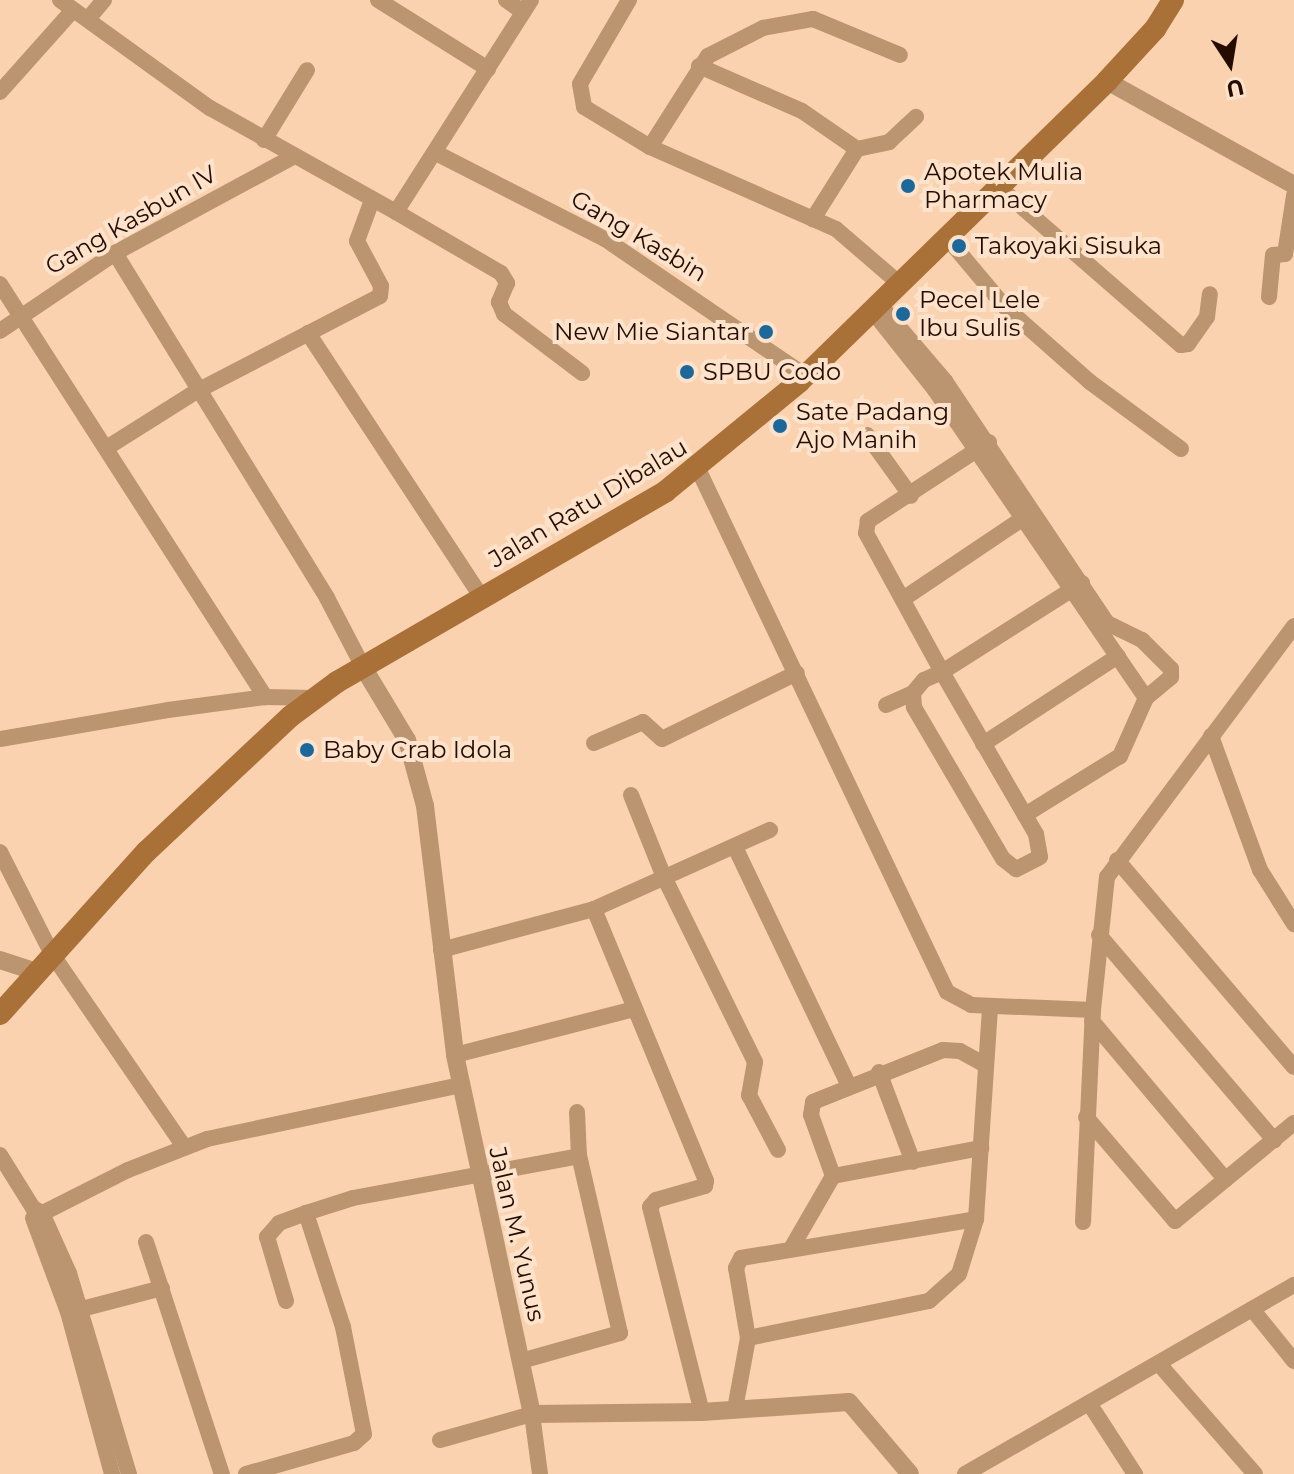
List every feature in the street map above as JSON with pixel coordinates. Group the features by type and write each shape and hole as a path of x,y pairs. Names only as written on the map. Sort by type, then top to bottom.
{"main road":[{"name":"Jalan Ratu Dibalau","path":"2,1006 156,842 314,698 698,469 878,310 1107,81 1155,29 1173,0"}],"street":[{"path":"0,92 74,10 104,0"},
{"path":"378,0 488,69"},
{"path":"396,212 438,154 527,6 506,0"},
{"path":"629,0 580,84 579,99 607,125 813,219 858,244 901,285"},
{"path":"74,10 210,108 291,158 396,212 501,273 507,283 499,302 504,314 582,373"},
{"path":"650,147 699,66 738,39 807,18 900,55"},
{"path":"699,66 802,111 857,149"},
{"path":"264,140 307,70"},
{"path":"1107,81 1294,185"},
{"path":"813,219 857,149 889,142 916,117"},
{"name":"Gang Kasbin","path":"438,154 605,239 806,376"},
{"name":"Gang Kasbun IV","path":"0,331 115,253 291,158"},
{"path":"999,187 1181,345 1188,344 1204,322 1210,294"},
{"path":"1269,297 1273,255 1285,254 1294,196"},
{"path":"108,447 197,391 381,293 357,241 372,200"},
{"path":"948,239 1005,307 1090,382 1181,449"},
{"path":"115,253 327,598 363,667"},
{"path":"0,284 108,447 265,697"},
{"path":"878,310 983,446 1077,586 1146,698"},
{"path":"308,333 482,598"},
{"path":"867,435 911,496"},
{"path":"913,693 914,707 1003,859 1016,869 1040,857 1042,850 1025,815 866,533 868,521 911,496 983,446"},
{"path":"698,469 947,992 962,1002 1092,1016 1225,1179"},
{"path":"903,599 1029,514"},
{"path":"886,705 913,693 1077,586"},
{"path":"1025,815 1120,756 1146,698 1171,677 1169,663 1142,640 1102,626"},
{"path":"1083,1222 1092,1016 1104,885 1117,860 1183,770 1294,626"},
{"path":"983,744 1118,656"},
{"name":"Jalan M. Yunus","path":"363,667 410,753 425,806 455,1055 478,1174 532,1414"},
{"path":"594,743 643,722 662,739 797,673"},
{"path":"0,739 265,697 314,698"},
{"path":"1211,736 1260,870 1294,924"},
{"path":"1183,770 1219,758"},
{"path":"631,795 664,877 755,1062 749,1095 778,1150"},
{"path":"441,950 594,909 770,830"},
{"path":"735,847 848,1084"},
{"path":"1,857 52,954 184,1147"},
{"path":"1117,860 1294,1067"},
{"path":"594,909 706,1181 705,1186 656,1200 650,1207 702,1412"},
{"path":"1099,935 1274,1140"},
{"path":"0,960 36,972"},
{"path":"748,1338 929,1301 959,1274 976,1219 990,1006"},
{"path":"455,1055 634,1009"},
{"path":"792,1247 833,1176 810,1109 816,1100 879,1072 948,1049 985,1065"},
{"path":"879,1072 913,1162"},
{"path":"36,1213 184,1147 461,1085"},
{"path":"521,1361 620,1333 579,1156 577,1112"},
{"path":"1086,1117 1175,1221 1294,1123"},
{"path":"833,1176 981,1148"},
{"path":"286,1301 267,1237 279,1223 306,1213 478,1174 579,1156"},
{"path":"1,1161 36,1213 75,1310 129,1474"},
{"path":"246,1474 354,1443 364,1434 343,1327 306,1213"},
{"path":"735,1409 748,1338 738,1262 748,1255 792,1247 976,1219"},
{"path":"146,1242 222,1474"},
{"path":"965,1474 1294,1285"},
{"path":"75,1310 162,1288"},
{"path":"1252,1309 1294,1361"},
{"path":"75,1310 112,1474"},
{"path":"1159,1364 1255,1474"},
{"path":"440,1440 532,1414 702,1412 849,1402 910,1474"},
{"path":"1089,1403 1135,1474"},
{"path":"532,1414 540,1474"}],"place":[{"name":"Apotek Mulia Pharmacy","path":"908,186"},
{"name":"Takoyaki Sisuka","path":"959,246"},
{"name":"Pecel Lele Ibu Sulis","path":"903,314"},
{"name":"New Mie Siantar","path":"766,332"},
{"name":"SPBU Codo","path":"687,372"},
{"name":"Sate Padang Ajo Manih","path":"780,426"},
{"name":"Baby Crab Idola","path":"307,750"}]}
